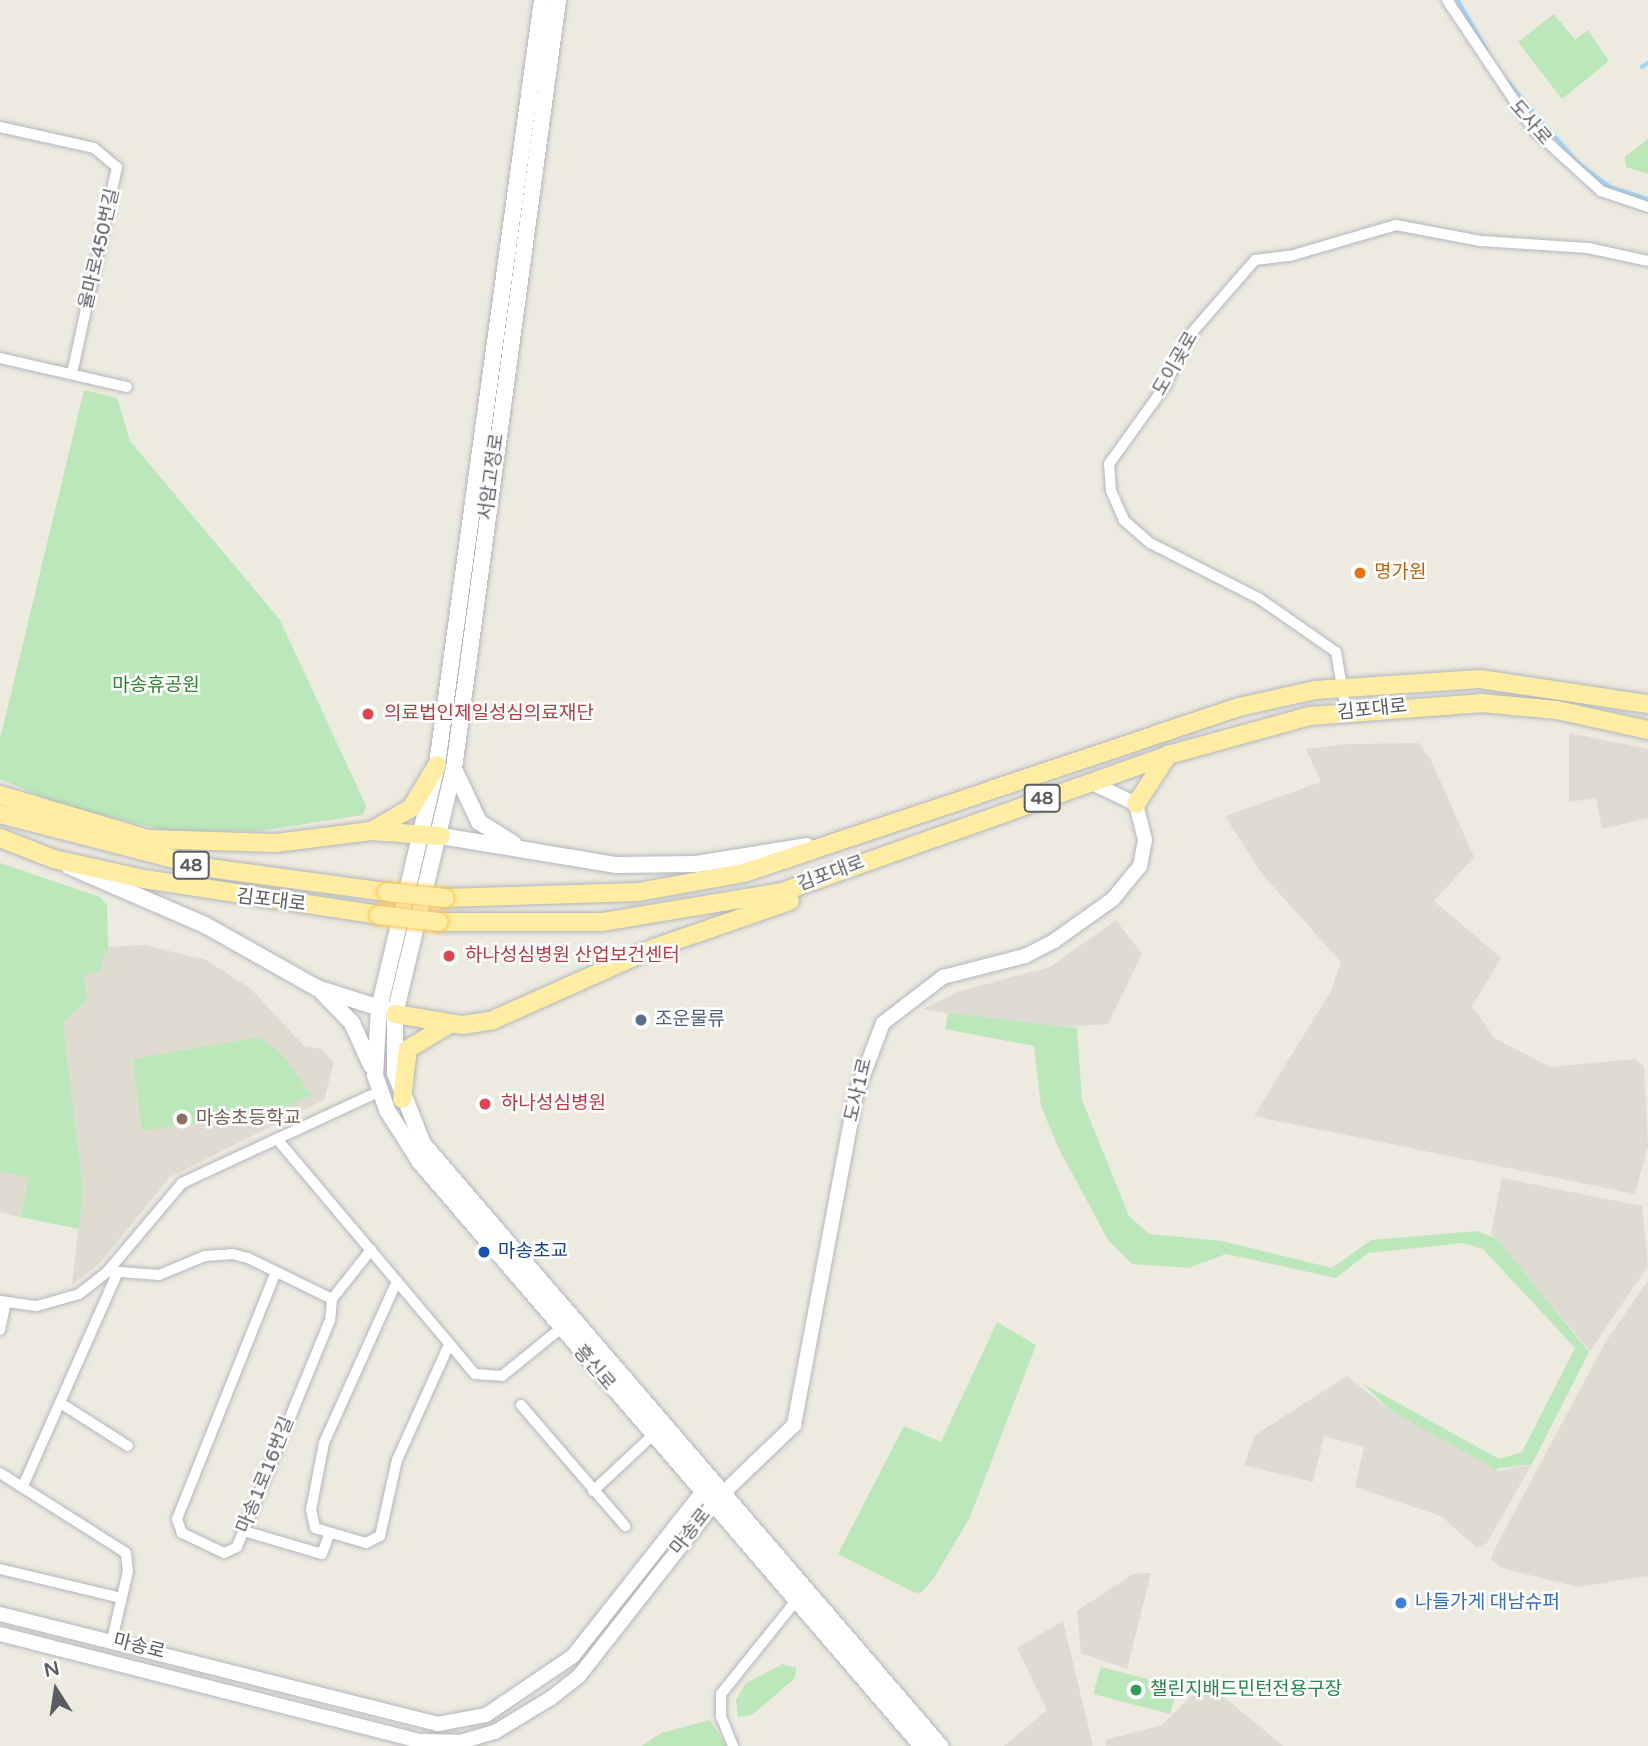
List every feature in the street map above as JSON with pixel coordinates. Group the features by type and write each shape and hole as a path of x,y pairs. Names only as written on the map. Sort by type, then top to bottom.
{"main road":[{"name":"서암고정로","path":"445,767 542,0"},
{"name":"서암고정로","path":"405,949 433,836 445,767 558,0"},
{"name":"김포대로","path":"0,814 209,868 387,892 445,898 639,892 744,873 858,838 1239,707 1342,686 1480,679 1648,704"},
{"name":"김포대로","path":"0,838 54,859 230,897 439,922 603,922 703,909 782,892 1090,782 1260,726 1346,711 1506,705 1648,730"},
{"path":"1136,804 1168,755"},
{"path":"371,831 411,808 445,767 480,822 528,851"},
{"path":"0,795 149,839 276,843 371,831 433,836 617,865 696,864 858,838"},
{"path":"54,859 205,925 317,988 387,1011 450,1024 520,1013 654,948 800,898 870,860"},
{"name":"흥신로","path":"405,949 387,1011 375,1075 380,1091 420,1163 651,1437 940,1746"},
{"path":"317,988 352,1023 375,1075"},
{"name":"흥신로","path":"387,1011 391,1053 402,1099 423,1144 710,1499"},
{"path":"402,1099 408,1049 450,1024"},
{"name":"흥신로","path":"800,1594 922,1746"}],"street":[{"name":"도사로","path":"1447,0 1534,130 1601,191 1648,207"},
{"name":"율마로450번길","path":"0,127 94,148 117,167 72,374"},
{"name":"도이곶로","path":"1346,711 1336,652 1247,592 1143,537 1124,520 1111,491 1109,464 1165,386 1189,336 1255,260 1396,225 1481,241 1588,248 1648,261"},
{"path":"0,358 127,387"},
{"path":"1090,782 1136,804"},
{"name":"도사1로","path":"710,1499 779,1444 798,1416 856,1094 876,1034 925,986 1039,950 1113,899 1143,858 1136,804"},
{"path":"23,1486 62,1404 112,1273 182,1183 380,1091"},
{"path":"277,1139 475,1374 493,1380 561,1328"},
{"path":"0,1330 3,1301 67,1299 112,1273 159,1275 218,1254 248,1258 332,1299 371,1250"},
{"name":"마송1로16번길","path":"276,1272 177,1520 182,1533 224,1553 237,1547 244,1531 330,1320 332,1299"},
{"path":"397,1280 324,1443 310,1520 328,1535 366,1543 380,1536 397,1460 449,1345"},
{"path":"62,1404 128,1446"},
{"path":"521,1405 625,1526"},
{"path":"593,1491 651,1437"},
{"path":"0,1473 126,1553 121,1598 111,1640"},
{"name":"마송로","path":"0,1634 421,1741 460,1742 495,1732 579,1676 710,1499"},
{"name":"마송로","path":"0,1614 438,1724 486,1715 573,1656 710,1499"},
{"path":"244,1531 323,1554 328,1535"},
{"path":"0,1569 121,1598"},
{"path":"733,1746 721,1716 721,1694 800,1594"}],"shaded area":[{"path":"1569,733 1648,749 1648,818 1602,829 1596,798 1569,802"},
{"path":"1419,743 1431,760 1474,857 1434,901 1501,958 1472,1006 1494,1038 1550,1067 1635,1059 1644,1067 1648,1146 1635,1194 1254,1116 1331,991 1341,962 1262,874 1225,816 1321,782 1306,749 1348,744"},
{"path":"1116,920 1142,954 1108,1024 1046,1028 923,1009 960,991 1050,967"},
{"name":"마송초등학교","path":"144,945 206,960 251,989 304,1046 322,1049 334,1063 324,1100 170,1177 98,1265 72,1284 83,1190 63,1023 87,1000 84,974 98,972 104,947"},
{"path":"0,1171 29,1178 20,1217 0,1212"},
{"path":"1502,1178 1642,1206 1648,1266 1590,1351 1491,1234"},
{"path":"1648,1280 1648,1576 1578,1587 1501,1568 1491,1559 1495,1548 1605,1343"},
{"path":"1347,1376 1391,1411 1500,1471 1532,1464 1487,1543 1476,1547 1441,1516 1355,1487 1364,1447 1324,1436 1313,1482 1244,1465 1255,1435"},
{"path":"1151,1573 1127,1669 1081,1653 1077,1611 1133,1574"},
{"path":"1063,1621 1093,1746 1004,1746 1047,1710 1017,1648"},
{"path":"1206,1682 1283,1746 1106,1746 1105,1740 1162,1725"}],"green space":[{"path":"1554,14 1575,40 1588,30 1609,61 1562,99 1518,42"},
{"path":"1648,139 1648,174 1626,167 1625,157"},
{"name":"마송휴공원","path":"84,390 117,398 130,441 280,620 366,806 363,815 259,831 169,831 69,808 0,779 0,739"},
{"path":"0,863 100,897 107,905 108,947 98,972 84,975 87,1000 63,1023 83,1190 79,1229 20,1217 29,1178 0,1171"},
{"path":"948,1013 1077,1028 1082,1100 1129,1216 1149,1234 1222,1241 1332,1268 1371,1240 1477,1231 1497,1239 1589,1352 1532,1464 1495,1469 1391,1411 1362,1383 1499,1459 1522,1452 1575,1348 1483,1249 1463,1243 1368,1253 1336,1278 1226,1254 1189,1268 1132,1264 1108,1240 1058,1147 1041,1106 1034,1046 945,1029"},
{"path":"259,1037 284,1056 311,1095 279,1111 142,1131 133,1059"},
{"path":"997,1322 1036,1345 970,1517 934,1578 921,1593 913,1592 838,1554 904,1426 941,1442"},
{"path":"783,1664 796,1668 795,1678 752,1715 738,1717 736,1700 746,1683"},
{"name":"챌린지배드민턴전용구장","path":"1101,1667 1178,1687 1170,1714 1093,1694"},
{"path":"710,1720 726,1746 642,1746 661,1733"}],"waterway":[{"path":"1458,0 1487,50"},
{"path":"1642,67 1648,63"},
{"path":"1508,82 1579,164 1611,187 1648,199"}],"place":[{"name":"명가원","path":"1360,573"},
{"name":"의료법인제일성심의료재단","path":"368,714"},
{"name":"하나성심병원 산업보건센터","path":"449,956"},
{"name":"조운물류","path":"641,1020"},
{"name":"하나성심병원","path":"485,1104"},
{"name":"마송초등학교","path":"182,1119"},
{"name":"마송초교","path":"484,1252"},
{"name":"나들가게 대남슈퍼","path":"1401,1603"},
{"name":"챌린지배드민턴전용구장","path":"1136,1690"}]}
